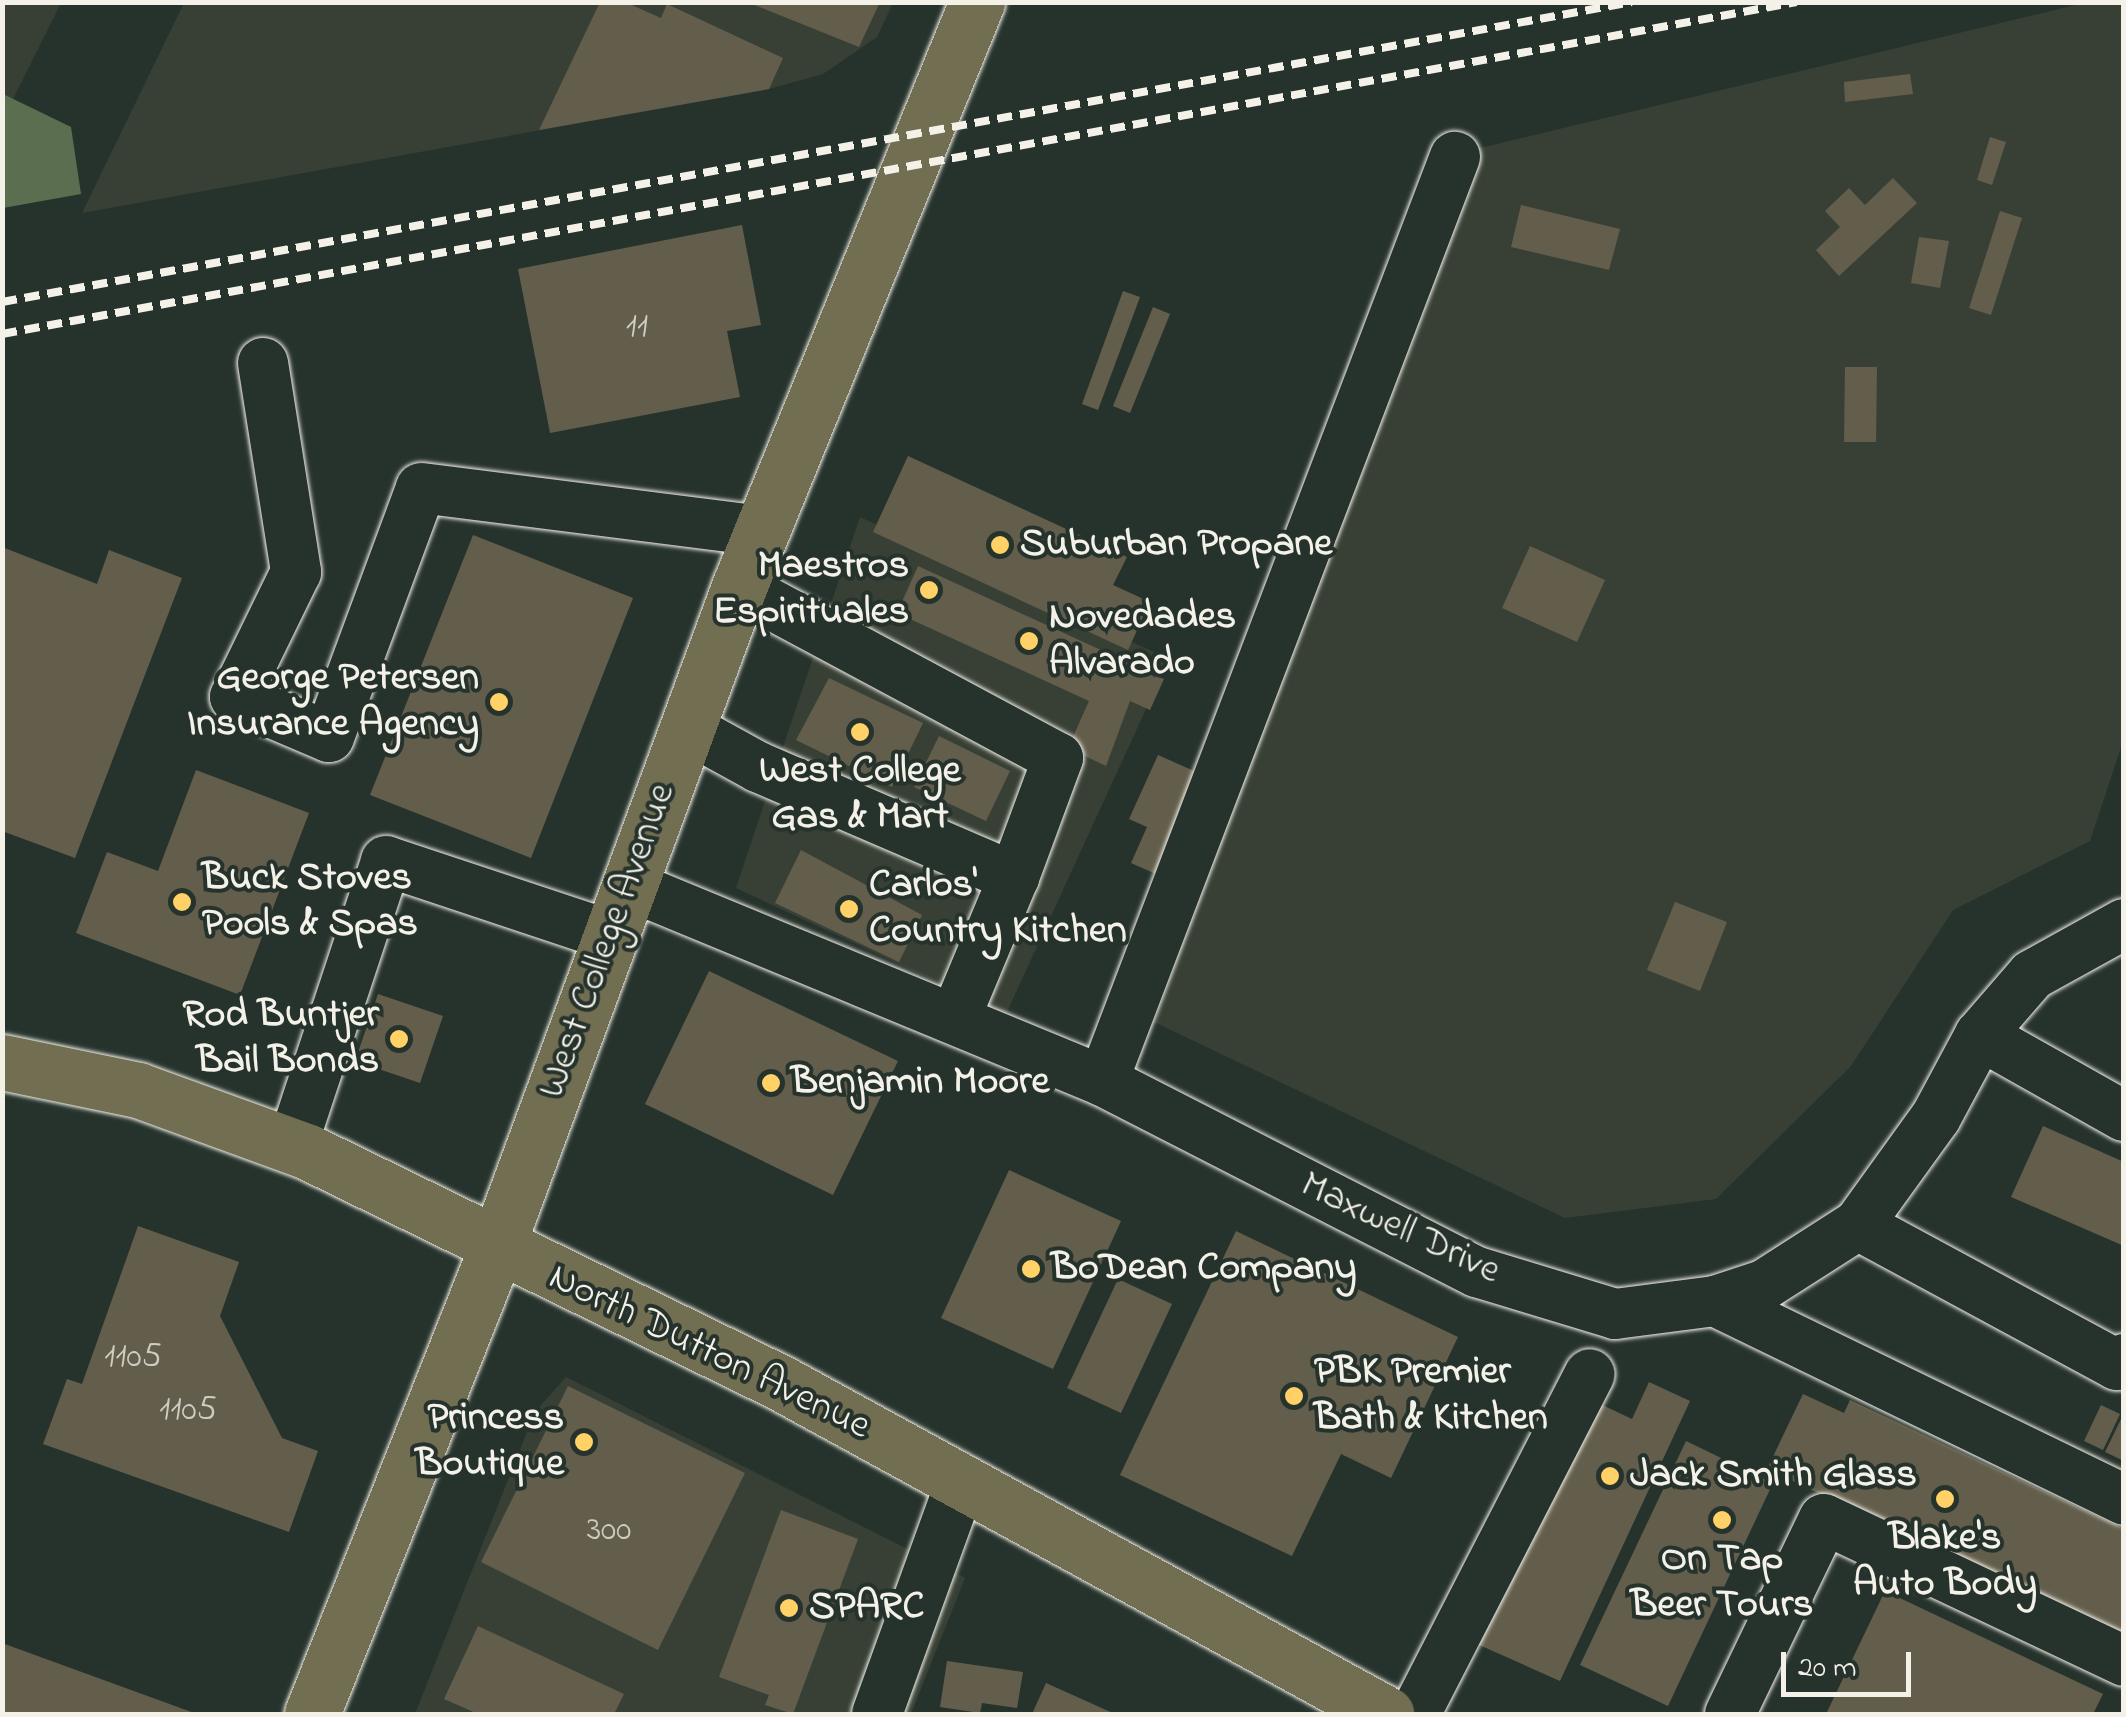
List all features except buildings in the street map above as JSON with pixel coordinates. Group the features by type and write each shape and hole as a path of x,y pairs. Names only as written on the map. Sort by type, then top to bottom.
{"main road":[{"name":"West College Avenue","path":"312,1714 496,1249 608,935 761,531 905,167 976,2"},
{"name":"North Dutton Avenue","path":"2,1062 138,1090 292,1146 496,1249 781,1383 1361,1710"}],"street":[{"path":"1102,1082 1455,157"},
{"path":"264,363 296,572 235,696 329,737 421,488 761,531"},
{"path":"739,588 1058,758 956,1016"},
{"path":"688,728 758,767 1014,877"},
{"path":"292,1146 386,861 608,935"},
{"name":"Maxwell Drive","path":"628,885 956,1016 1102,1082 1477,1272 1616,1314 1715,1302 1764,1285 1858,1225 1936,1117 1980,1035 2032,975 2124,924"},
{"path":"1980,1035 2114,1098"},
{"path":"1858,1225 2117,1365 2124,1359"},
{"path":"1715,1302 2124,1500"},
{"path":"1415,1714 1590,1374"},
{"path":"877,1714 961,1482"},
{"path":"1730,1714 1824,1519 2124,1662"}],"shaded area":[{"path":"2,3 61,3 13,99 3,94"},
{"path":"184,3 893,3 877,37 823,74 769,89 82,213"},
{"path":"2084,3 2123,3 2124,738 2090,841 1953,910 1851,1066 1716,1199 1565,1218 1154,1022 1476,149"},
{"path":"860,517 1169,659 1006,1014 736,888"},
{"path":"566,1377 965,1578 911,1714 415,1714 535,1412"}],"green space":[{"path":"3,94 71,127 81,194 3,208"}],"railway":[{"path":"2,302 1632,2"},
{"path":"2,334 1797,2"}],"place":[{"name":"Suburban Propane","path":"1000,545"},
{"name":"Maestros Espirituales","path":"929,590"},
{"name":"Novedades Alvarado","path":"1029,641"},
{"name":"George Petersen Insurance Agency","path":"499,702"},
{"name":"West College Gas & Mart","path":"860,732"},
{"name":"Buck Stoves Pools & Spas","path":"182,902"},
{"name":"Carlos' Country Kitchen","path":"849,909"},
{"name":"Rod Buntjer Bail Bonds","path":"399,1039"},
{"name":"Benjamin Moore","path":"771,1083"},
{"name":"BoDean Company","path":"1031,1269"},
{"name":"PBK Premier Bath & Kitchen","path":"1294,1396"},
{"name":"Princess Boutique","path":"584,1442"},
{"name":"Jack Smith Glass","path":"1610,1476"},
{"name":"Blake's Auto Body","path":"1945,1499"},
{"name":"On Tap Beer Tours","path":"1722,1520"},
{"name":"SPARC","path":"789,1608"}]}
